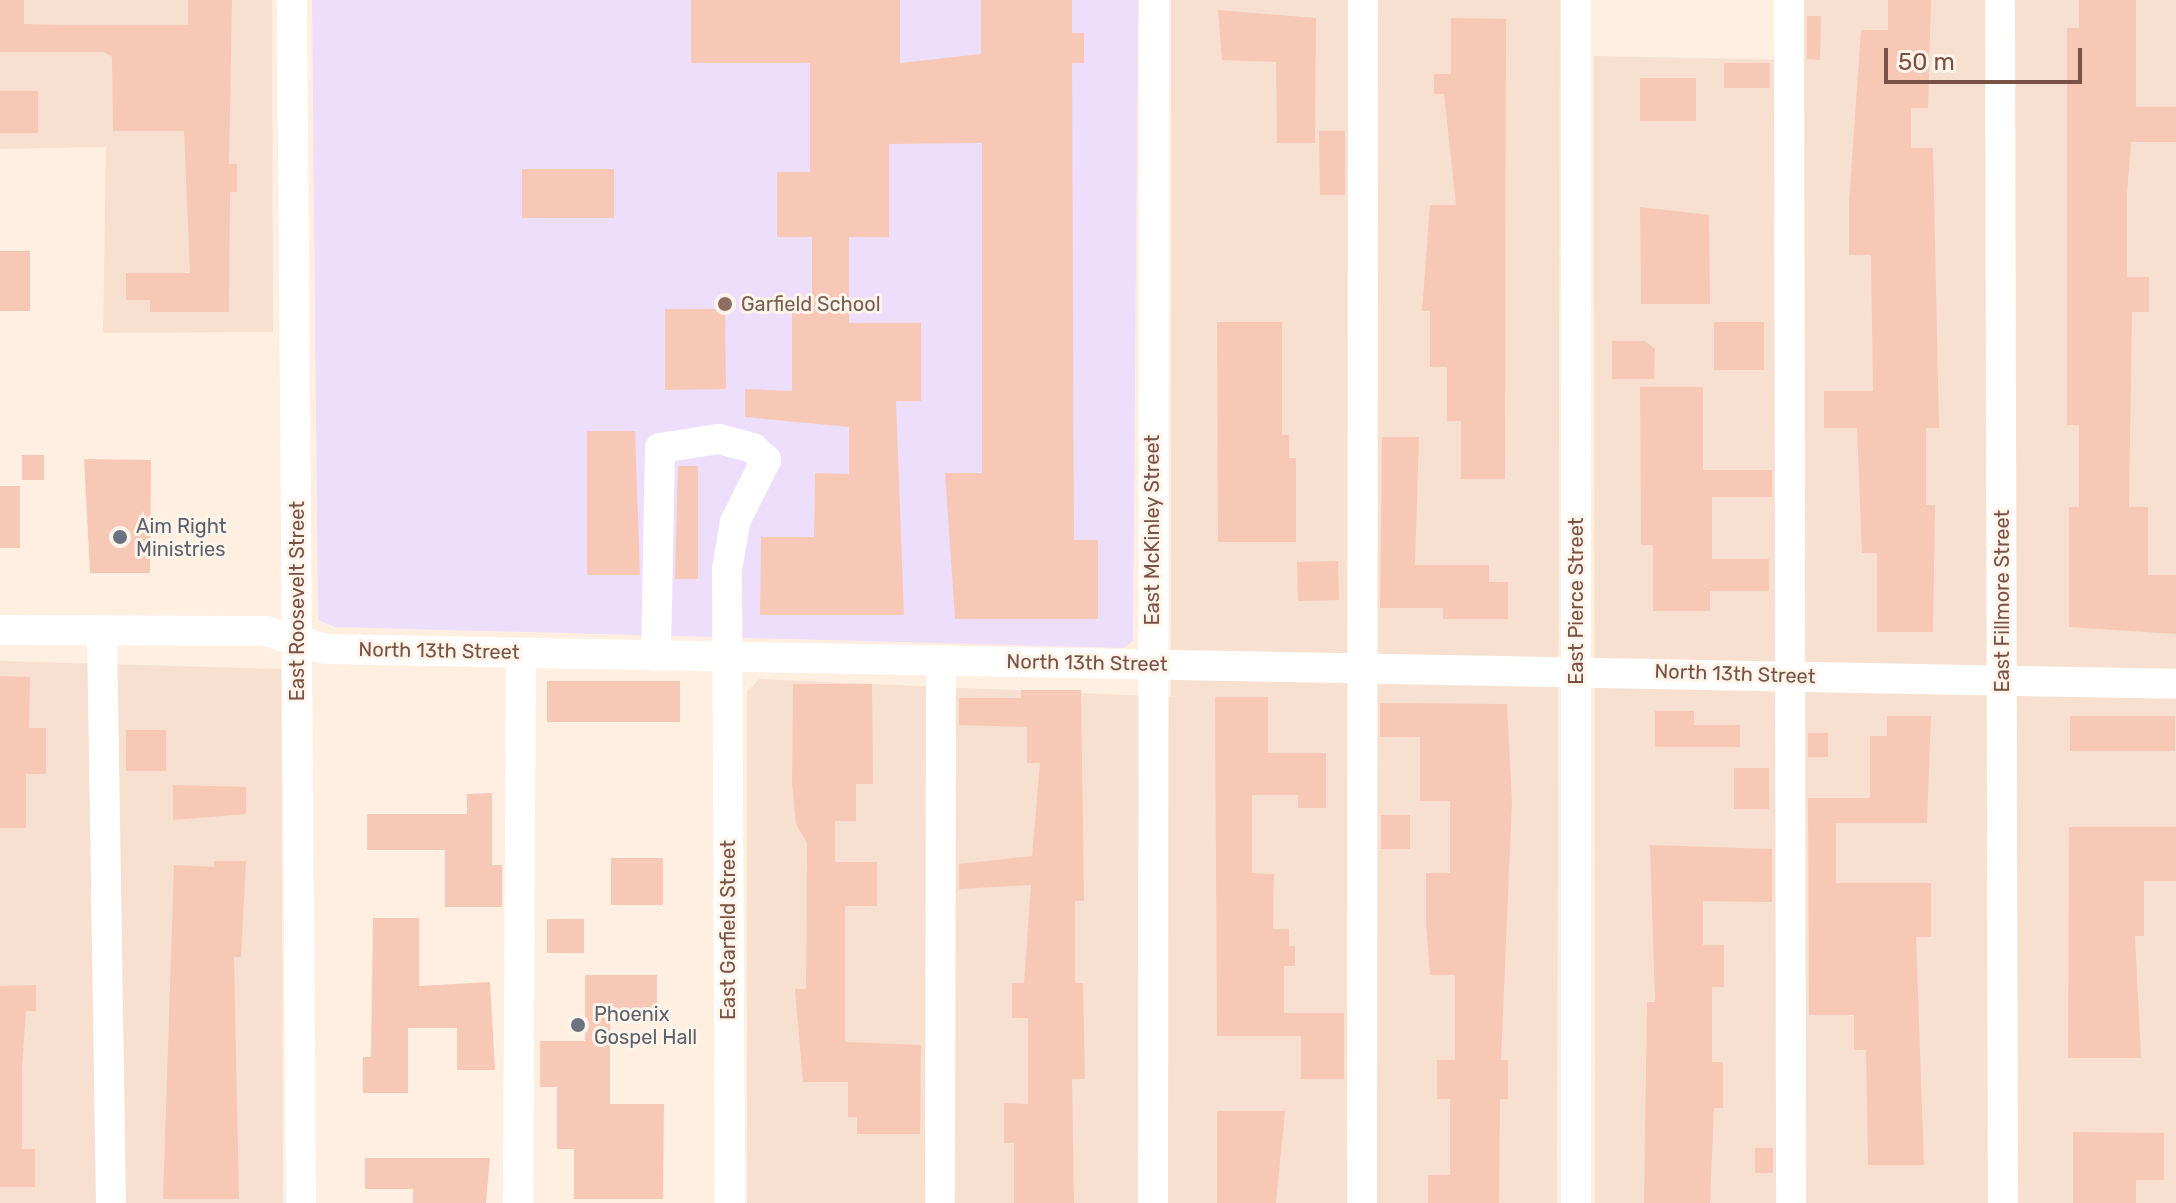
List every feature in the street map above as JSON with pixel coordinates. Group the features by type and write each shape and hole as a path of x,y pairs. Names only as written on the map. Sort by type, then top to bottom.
{"street":[{"name":"East Roosevelt Street","path":"292,0 301,1203"},
{"name":"East McKinley Street","path":"1153,1203 1151,664 1154,0"},
{"path":"1362,1203 1360,665 1363,0"},
{"name":"East Pierce Street","path":"1576,0 1576,1203"},
{"path":"1789,0 1791,1203"},
{"name":"East Fillmore Street","path":"2000,0 2003,1203"},
{"name":"East Garfield Street","path":"656,656 660,448 719,439 766,460 735,522 727,658 730,1203"},
{"name":"North 13th Street","path":"0,630 265,631 326,649 727,658 1360,665 1791,675 2003,684 2176,684"},
{"path":"102,631 111,1203"},
{"path":"518,1203 521,653"},
{"path":"940,1203 941,660"}],"shaded area":[{"path":"0,0 272,0 273,332 103,333 106,147 0,149"},
{"name":"Garfield School","path":"312,0 1138,0 1133,641 1124,648 335,627 318,620"},
{"path":"1171,0 1560,0 1557,1203 747,1203 747,692 759,679 1171,697"},
{"path":"1795,0 2176,0 2176,1203 1595,1203 1594,56 1794,60"},
{"path":"0,661 281,669 283,1203 0,1203"}],"building":[{"path":"0,0 24,0 24,24 188,25 188,0 232,0 229,164 237,164 237,192 230,192 229,312 150,312 150,300 126,300 126,273 190,273 184,131 113,131 112,57 104,52 0,52"},
{"path":"691,0 900,0 900,63 981,54 981,0 1072,0 1072,33 1084,33 1084,63 1072,63 1074,540 1098,540 1098,619 955,619 945,473 982,473 982,143 889,144 889,237 849,237 849,323 921,323 921,401 896,401 904,615 760,615 761,537 814,537 815,473 849,474 849,427 745,417 745,389 792,391 792,303 812,303 812,237 777,237 777,172 810,172 810,63 691,63"},
{"path":"1888,0 1931,0 1928,108 1911,108 1911,148 1933,148 1939,428 1926,428 1926,505 1935,505 1933,632 1877,632 1877,553 1862,553 1857,428 1824,428 1824,391 1873,391 1871,255 1849,255 1849,202 1861,30 1888,30"},
{"path":"2079,0 2136,0 2136,107 2176,107 2176,142 2131,142 2127,193 2127,277 2149,277 2149,312 2132,312 2129,507 2148,507 2148,575 2176,575 2176,634 2069,627 2069,507 2079,507 2079,425 2067,425 2067,28 2079,28"},
{"path":"1218,10 1316,18 1315,143 1277,143 1276,62 1222,60"},
{"path":"1807,16 1821,16 1820,60 1807,59"},
{"path":"1451,18 1506,19 1505,479 1461,479 1461,421 1447,421 1447,367 1430,367 1430,311 1422,311 1430,205 1456,205 1444,94 1434,94 1434,74 1451,74"},
{"path":"1724,63 1770,63 1770,88 1724,88"},
{"path":"1640,78 1696,78 1696,121 1640,121"},
{"path":"0,91 38,91 38,133 0,133"},
{"path":"1319,131 1345,131 1345,195 1320,195"},
{"path":"522,169 614,169 614,218 522,218"},
{"path":"1640,207 1709,215 1710,304 1641,304"},
{"path":"0,251 30,251 30,311 0,311"},
{"path":"665,309 725,309 726,389 665,390"},
{"path":"1217,322 1282,322 1282,435 1289,435 1289,458 1296,458 1296,542 1218,542"},
{"path":"1714,322 1764,322 1764,370 1714,370"},
{"path":"1612,341 1645,341 1655,349 1654,379 1612,379"},
{"path":"1640,387 1703,387 1703,470 1772,470 1772,497 1712,497 1712,559 1769,559 1769,591 1710,591 1710,611 1653,611 1653,545 1641,545"},
{"path":"587,431 635,431 640,575 587,575"},
{"path":"1382,437 1419,437 1415,565 1489,565 1489,582 1508,582 1508,619 1443,619 1443,608 1380,608"},
{"path":"22,455 44,455 44,480 22,480"},
{"name":"Aim Right Ministries","path":"84,459 151,460 150,573 90,573"},
{"path":"678,466 698,466 698,579 675,579"},
{"path":"0,486 20,486 20,548 0,548"},
{"path":"1338,561 1339,600 1298,601 1297,562"},
{"path":"0,676 30,677 29,728 46,728 46,774 26,774 26,828 0,828"},
{"path":"547,681 680,681 680,722 547,722"},
{"path":"793,684 872,684 873,784 856,784 856,821 835,821 835,862 877,862 877,906 845,906 845,1042 921,1045 920,1134 857,1134 857,1117 848,1117 848,1082 803,1082 795,989 806,989 807,843 796,824 792,784"},
{"path":"1021,690 1081,690 1084,901 1075,901 1075,983 1083,983 1085,1079 1072,1079 1074,1203 1014,1203 1014,1143 1004,1143 1004,1103 1028,1104 1028,1018 1012,1018 1012,983 1024,983 1031,885 959,889 959,864 1032,856 1040,763 1027,763 1027,727 959,725 959,698 1021,698"},
{"path":"1215,697 1268,697 1268,753 1326,753 1326,808 1298,808 1298,795 1252,795 1252,873 1274,874 1273,929 1289,929 1289,946 1295,946 1295,966 1284,966 1284,1013 1344,1013 1344,1079 1301,1079 1301,1036 1217,1036"},
{"path":"1380,703 1507,704 1512,801 1501,1060 1508,1060 1508,1099 1500,1099 1499,1203 1428,1203 1428,1175 1450,1175 1450,1099 1437,1099 1437,1060 1455,1060 1455,975 1430,975 1426,873 1450,873 1450,801 1420,801 1420,737 1380,737"},
{"path":"1655,711 1694,711 1694,725 1740,725 1740,747 1655,747"},
{"path":"1887,716 1931,716 1927,823 1836,823 1836,883 1931,883 1931,937 1916,937 1924,1165 1868,1165 1866,1050 1854,1050 1854,1015 1809,1015 1808,798 1870,798 1870,736 1887,736"},
{"path":"2070,716 2175,716 2175,751 2070,751"},
{"path":"126,730 166,730 166,771 126,771"},
{"path":"1808,733 1828,733 1828,757 1808,757"},
{"path":"1734,768 1769,768 1769,809 1734,809"},
{"path":"173,785 246,787 246,814 173,820"},
{"path":"492,793 492,865 502,865 502,907 445,907 445,850 367,850 367,814 467,814 467,794"},
{"path":"1381,815 1410,815 1410,849 1381,849"},
{"path":"2069,827 2176,827 2176,881 2144,881 2144,936 2135,936 2141,1058 2068,1058"},
{"path":"1650,845 1772,849 1772,902 1703,901 1703,945 1724,945 1724,987 1712,987 1712,1062 1723,1062 1723,1108 1714,1108 1710,1203 1644,1203 1647,1002 1655,1002"},
{"path":"611,858 663,858 663,905 611,905"},
{"path":"214,861 246,861 241,957 234,957 239,1199 163,1199 174,865 214,867"},
{"path":"373,918 419,918 419,986 490,982 495,1070 457,1070 457,1028 408,1028 408,1093 363,1093 363,1057 371,1057"},
{"path":"547,919 584,919 584,953 547,953"},
{"path":"585,975 657,975 657,1020 610,1020 610,1104 664,1104 663,1199 574,1199 574,1149 557,1149 557,1087 540,1087 540,1041 585,1041"},
{"path":"36,985 36,1011 26,1011 22,1068 22,1149 35,1149 35,1187 0,1187 0,986"},
{"path":"1217,1111 1285,1111 1276,1203 1217,1203"},
{"path":"2073,1132 2164,1133 2164,1180 2136,1180 2136,1203 2073,1203"},
{"path":"1755,1148 1773,1148 1773,1173 1755,1173"},
{"path":"365,1158 490,1158 486,1203 413,1203 413,1189 365,1189"}],"place":[{"name":"Garfield School","path":"725,304"},
{"name":"Aim Right Ministries","path":"120,537"},
{"name":"Phoenix Gospel Hall","path":"578,1025"}]}
